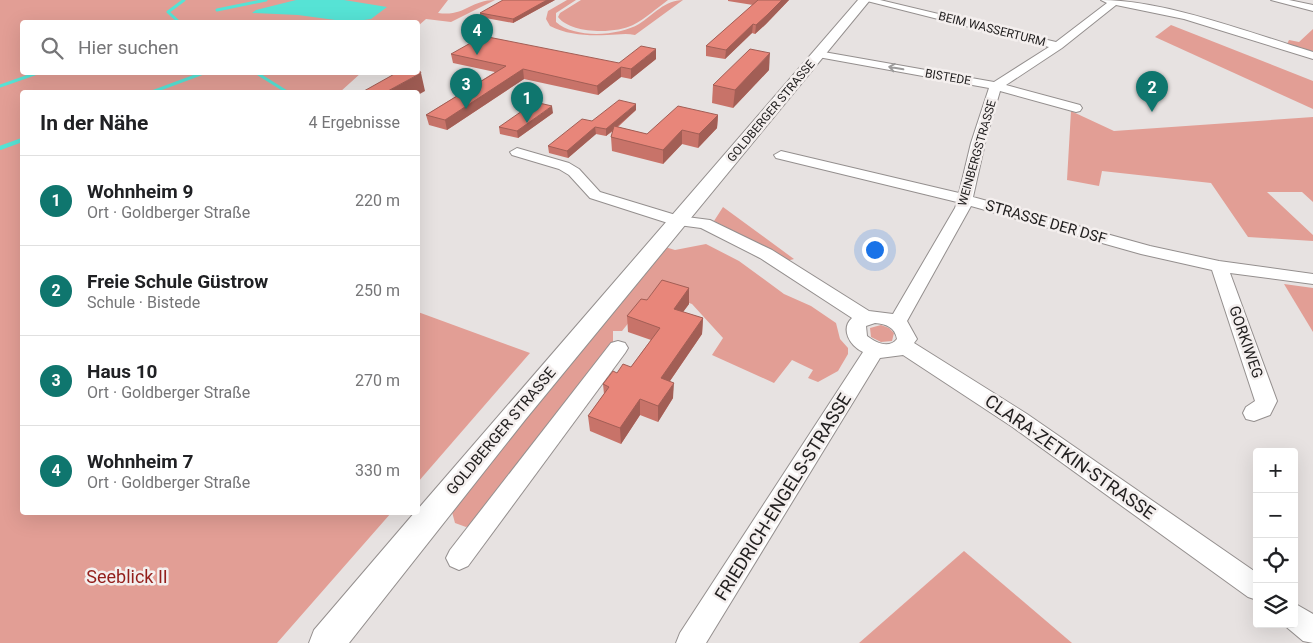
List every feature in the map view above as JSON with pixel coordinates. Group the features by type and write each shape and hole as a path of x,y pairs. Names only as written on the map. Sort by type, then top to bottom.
{"main road":[{"name":"GOLDBERGER STRASSE","path":"326,643 677,220 864,0"}],"street":[{"name":"BEIM WASSERTURM","path":"868,0 1058,46"},
{"path":"1276,0 1313,8"},
{"name":"WEINBERGSTRASSE","path":"897,323 954,225 965,199 996,86 1058,46 1113,1"},
{"path":"1113,1 1224,28 1313,56"},
{"name":"BISTEDE","path":"818,54 996,86 1076,108"},
{"path":"517,152 564,166 574,172 595,195 677,220 862,321 884,318 897,323 907,334 908,340 904,346 894,351 875,350 858,338 855,333 862,321"},
{"name":"STRASSE DER DSF","path":"781,155 965,199 1086,234 1219,266 1313,279"},
{"name":"GORKIWEG","path":"1219,266 1266,401 1262,409 1254,413"},
{"name":"CLARA-ZETKIN-STRASSE","path":"904,346 1019,420 1253,585"},
{"path":"459,558 618,348"},
{"name":"FRIEDRICH-ENGELS-STRASSE","path":"690,643 875,350"},
{"path":"1298,616 1313,624"},
{"path":"1298,618 1313,631"}],"green space":[{"name":"Seeblick II","path":"0,0 448,0 438,13 447,14 461,11 479,3 495,0 451,22 426,19 420,24 420,20 20,20 20,75 359,75 342,90 20,90 20,515 389,515 277,643 0,643"},
{"path":"567,0 576,0 556,13 556,22 574,31 597,34 630,28 639,24 670,2 683,0 635,35 593,35 571,33 550,26 546,19 548,11"},
{"path":"581,0 668,0 633,25 616,30 594,31 573,27 564,23 558,17 560,13"},
{"path":"1171,25 1313,81 1313,109 1155,37"},
{"path":"1313,29 1313,53 1287,44 1289,40 1299,42"},
{"path":"1071,111 1114,131 1313,117 1313,202 1302,192 1267,192 1313,235 1313,241 1248,237 1211,183 1102,171 1099,186 1067,180"},
{"path":"723,207 794,259 783,262 765,248 714,221"},
{"path":"706,244 739,261 784,294 811,306 836,323 840,339 848,348 848,354 838,371 818,382 808,378 813,370 792,360 774,383 712,355 723,338 692,304 654,291 622,331 613,331 613,345 476,522 466,527 455,523 452,512 459,498 665,247 675,250"},
{"path":"1284,284 1313,288 1313,332"},
{"path":"420,313 530,353 420,480"},
{"path":"881,325 889,328 894,333 892,341 881,342 871,337 870,328"},
{"path":"964,551 1072,643 859,643"}],"water":[{"path":"296,0 344,0 387,7 371,19 364,20 335,20 298,15 252,13 256,10"}],"building":[{"path":"503,0 547,0 513,19 480,13"},
{"path":"758,0 782,0 726,50 706,46"},
{"path":"483,36 619,63 641,46 656,49 631,69 621,67 597,86 523,69 445,120 426,115 506,66 451,54"},
{"path":"750,49 770,53 735,90 713,85"},
{"path":"393,75 417,75 390,90 366,90"},
{"path":"619,100 636,104 606,129 595,127 567,151 548,146 582,119 592,121"},
{"path":"535,102 552,106 517,131 499,127"},
{"path":"678,106 718,115 699,134 682,130 663,150 611,137 614,126 647,134"},
{"path":"662,280 689,288 674,309 703,318 661,378 674,383 658,406 640,399 620,428 588,416 609,387 603,384 613,371 617,373 623,364 631,367 660,328 627,316 641,299 647,300"}],"waterway":[{"path":"177,20 168,12 184,0"},
{"path":"217,10 266,0"},
{"path":"0,86 31,75"},
{"path":"157,90 198,75"},
{"path":"260,75 284,90"},
{"path":"0,148 20,141"}],"place":[{"name":"Wohnheim 7","path":"477,55"},
{"name":"Haus 10","path":"466,109"},
{"name":"Freie Schule Güstrow","path":"1152,112"},
{"name":"Wohnheim 9","path":"527,123"}]}
